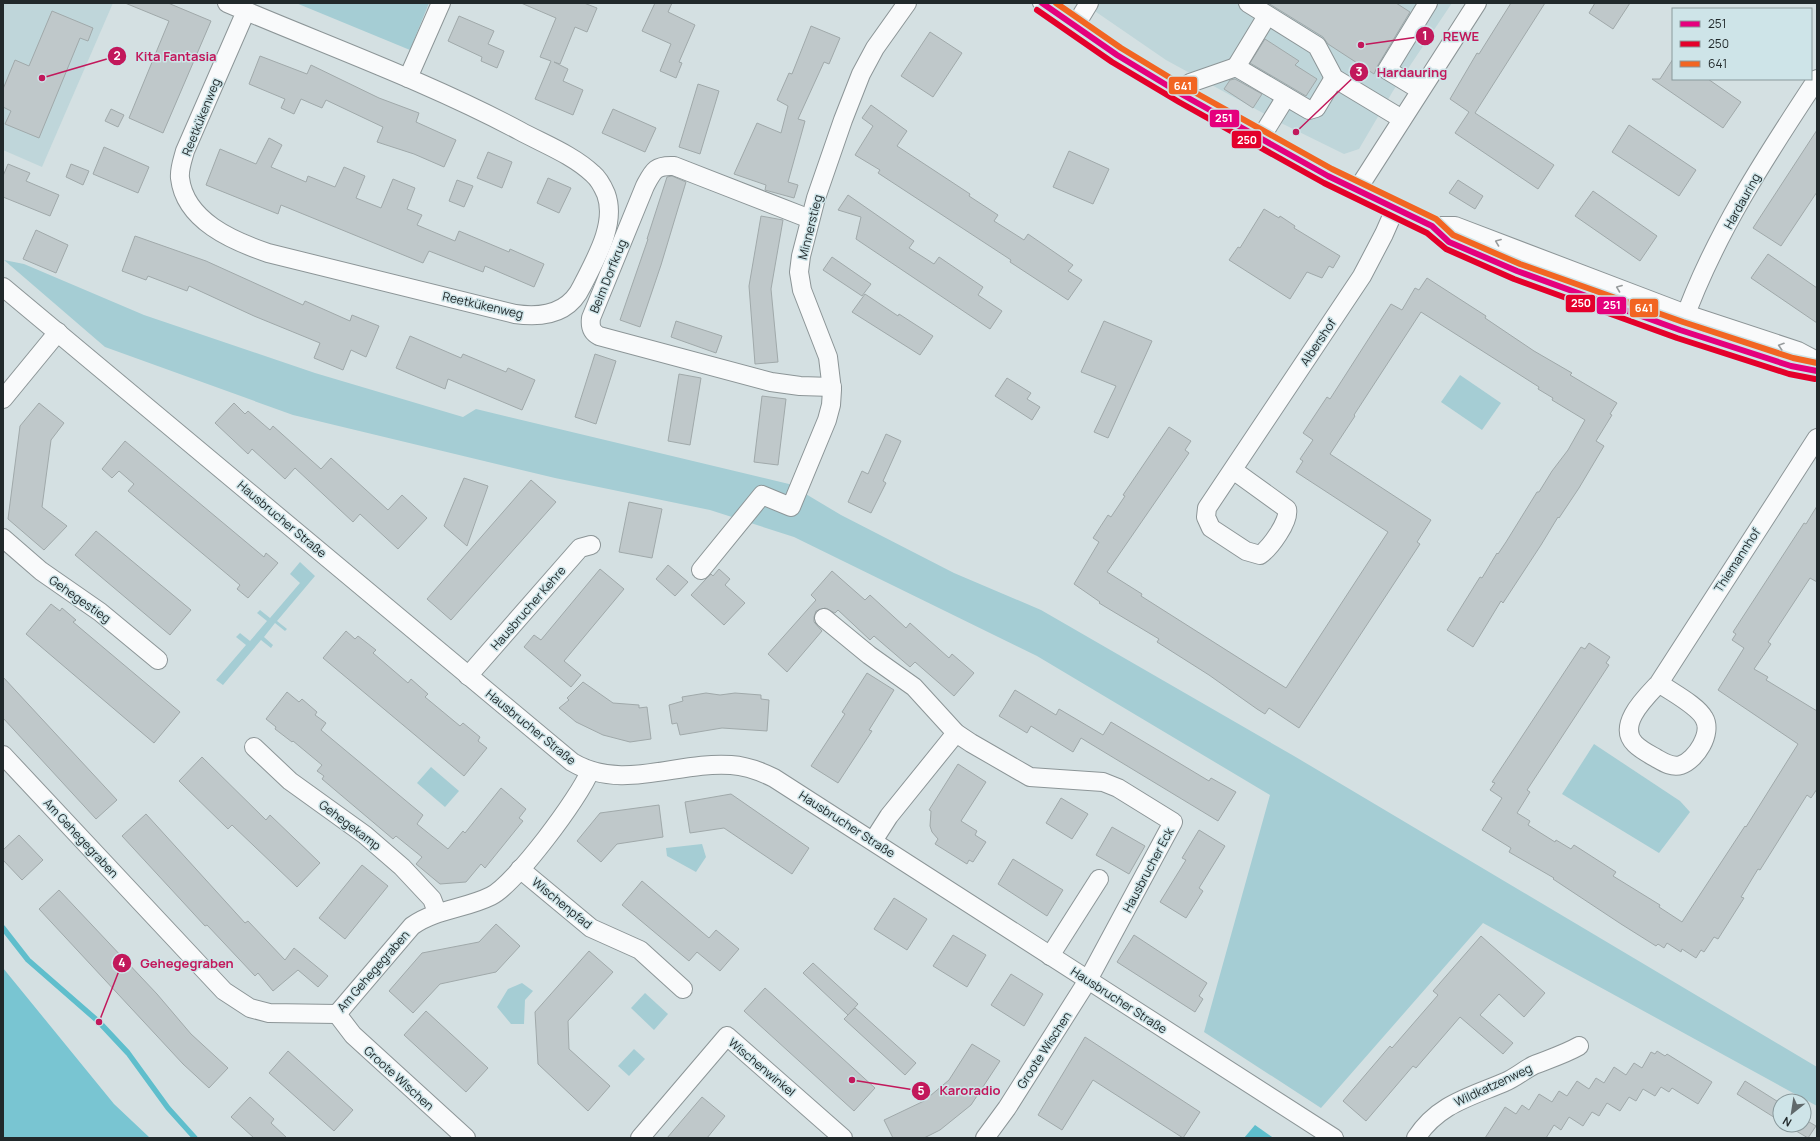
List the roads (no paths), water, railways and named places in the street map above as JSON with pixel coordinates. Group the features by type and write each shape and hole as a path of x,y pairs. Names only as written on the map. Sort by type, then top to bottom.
{"street":[{"name":"Reetkükenweg","path":"227,3 408,78 484,112 568,157 594,174 601,183 608,202 608,221 606,231 581,288 570,303 555,312 537,316 515,314 297,261 248,246 223,233 200,218 186,198 180,176 181,166 185,151 246,11"},
{"path":"408,78 441,3"},
{"name":"Minnerstieg","path":"701,570 762,496 791,506 827,420 831,405 832,387 828,358 805,300 799,272 801,256 810,219 843,120 861,74 874,48 907,3"},
{"path":"1042,3 1116,55 1183,95 1260,139 1357,190 1432,226 1449,242 1455,245 1517,271 1683,322 1798,351 1817,361"},
{"path":"1075,26 1090,3"},
{"path":"1248,3 1317,46 1334,78 1402,119"},
{"path":"1420,90 1387,70 1428,3"},
{"path":"1357,190 1477,3"},
{"path":"1183,95 1190,83 1236,67 1268,16"},
{"path":"1236,67 1309,110 1316,108 1334,78"},
{"name":"Hardauring","path":"1683,322 1721,237 1757,173 1817,78"},
{"path":"1260,139 1286,97"},
{"name":"Beim Dorfkrug","path":"810,219 674,166 658,168 653,171 645,186 591,318 590,325 594,334 599,336 741,375 792,385 832,387"},
{"name":"Albershof","path":"1233,470 1287,509 1288,516 1285,524 1266,551 1260,555 1246,551 1211,528 1207,521 1207,508 1362,276 1395,209"},
{"name":"Hausbrucher Straße","path":"3,287 572,762 590,771 607,774 632,775 720,765 750,768 766,774 786,784 1050,956 1334,1138"},
{"path":"1683,322 1791,366 1817,371"},
{"path":"3,399 58,332"},
{"name":"Thiemannhof","path":"1659,683 1693,707 1704,717 1707,725 1706,733 1698,750 1681,765 1673,766 1645,752 1630,738 1628,731 1629,724 1659,683 1817,438"},
{"name":"Gehegestieg","path":"3,538 41,571 100,612 158,660"},
{"name":"Hausbrucher Kehre","path":"468,676 580,548 591,545"},
{"name":"Hausbrucher Eck","path":"824,618 869,655 914,687 956,734 1030,777 1103,782 1118,788 1173,822 1088,980"},
{"path":"873,841 889,816 956,734"},
{"name":"Gehegekamp","path":"254,747 290,781 365,835 402,867 432,899 437,912"},
{"name":"Am Gehegegraben","path":"3,754 224,992 250,1008 269,1013 337,1014 404,934 421,920 437,912 491,896 505,886 572,804 590,771"},
{"name":"Wischenpfad","path":"520,869 588,926 640,950 683,989"},
{"path":"1050,956 1099,879"},
{"name":"Groote Wischen","path":"986,1138 1007,1108 1088,980"},
{"name":"Groote Wischen","path":"337,1014 353,1036 466,1138"},
{"name":"Wischenwinkel","path":"640,1138 727,1036 843,1138"},
{"name":"Wildkatzenweg","path":"1416,1138 1428,1121 1457,1101 1507,1081 1533,1066 1579,1046"}],"waterway":[{"path":"3,928 28,960 99,1022 128,1053 168,1108 195,1138"}],"place":[{"name":"REWE","path":"1361,45"},
{"name":"Kita Fantasia","path":"42,78"},
{"name":"Hardauring","path":"1296,132"},
{"name":"Gehegegraben","path":"99,1022"},
{"name":"Karoradio","path":"852,1080"}]}
